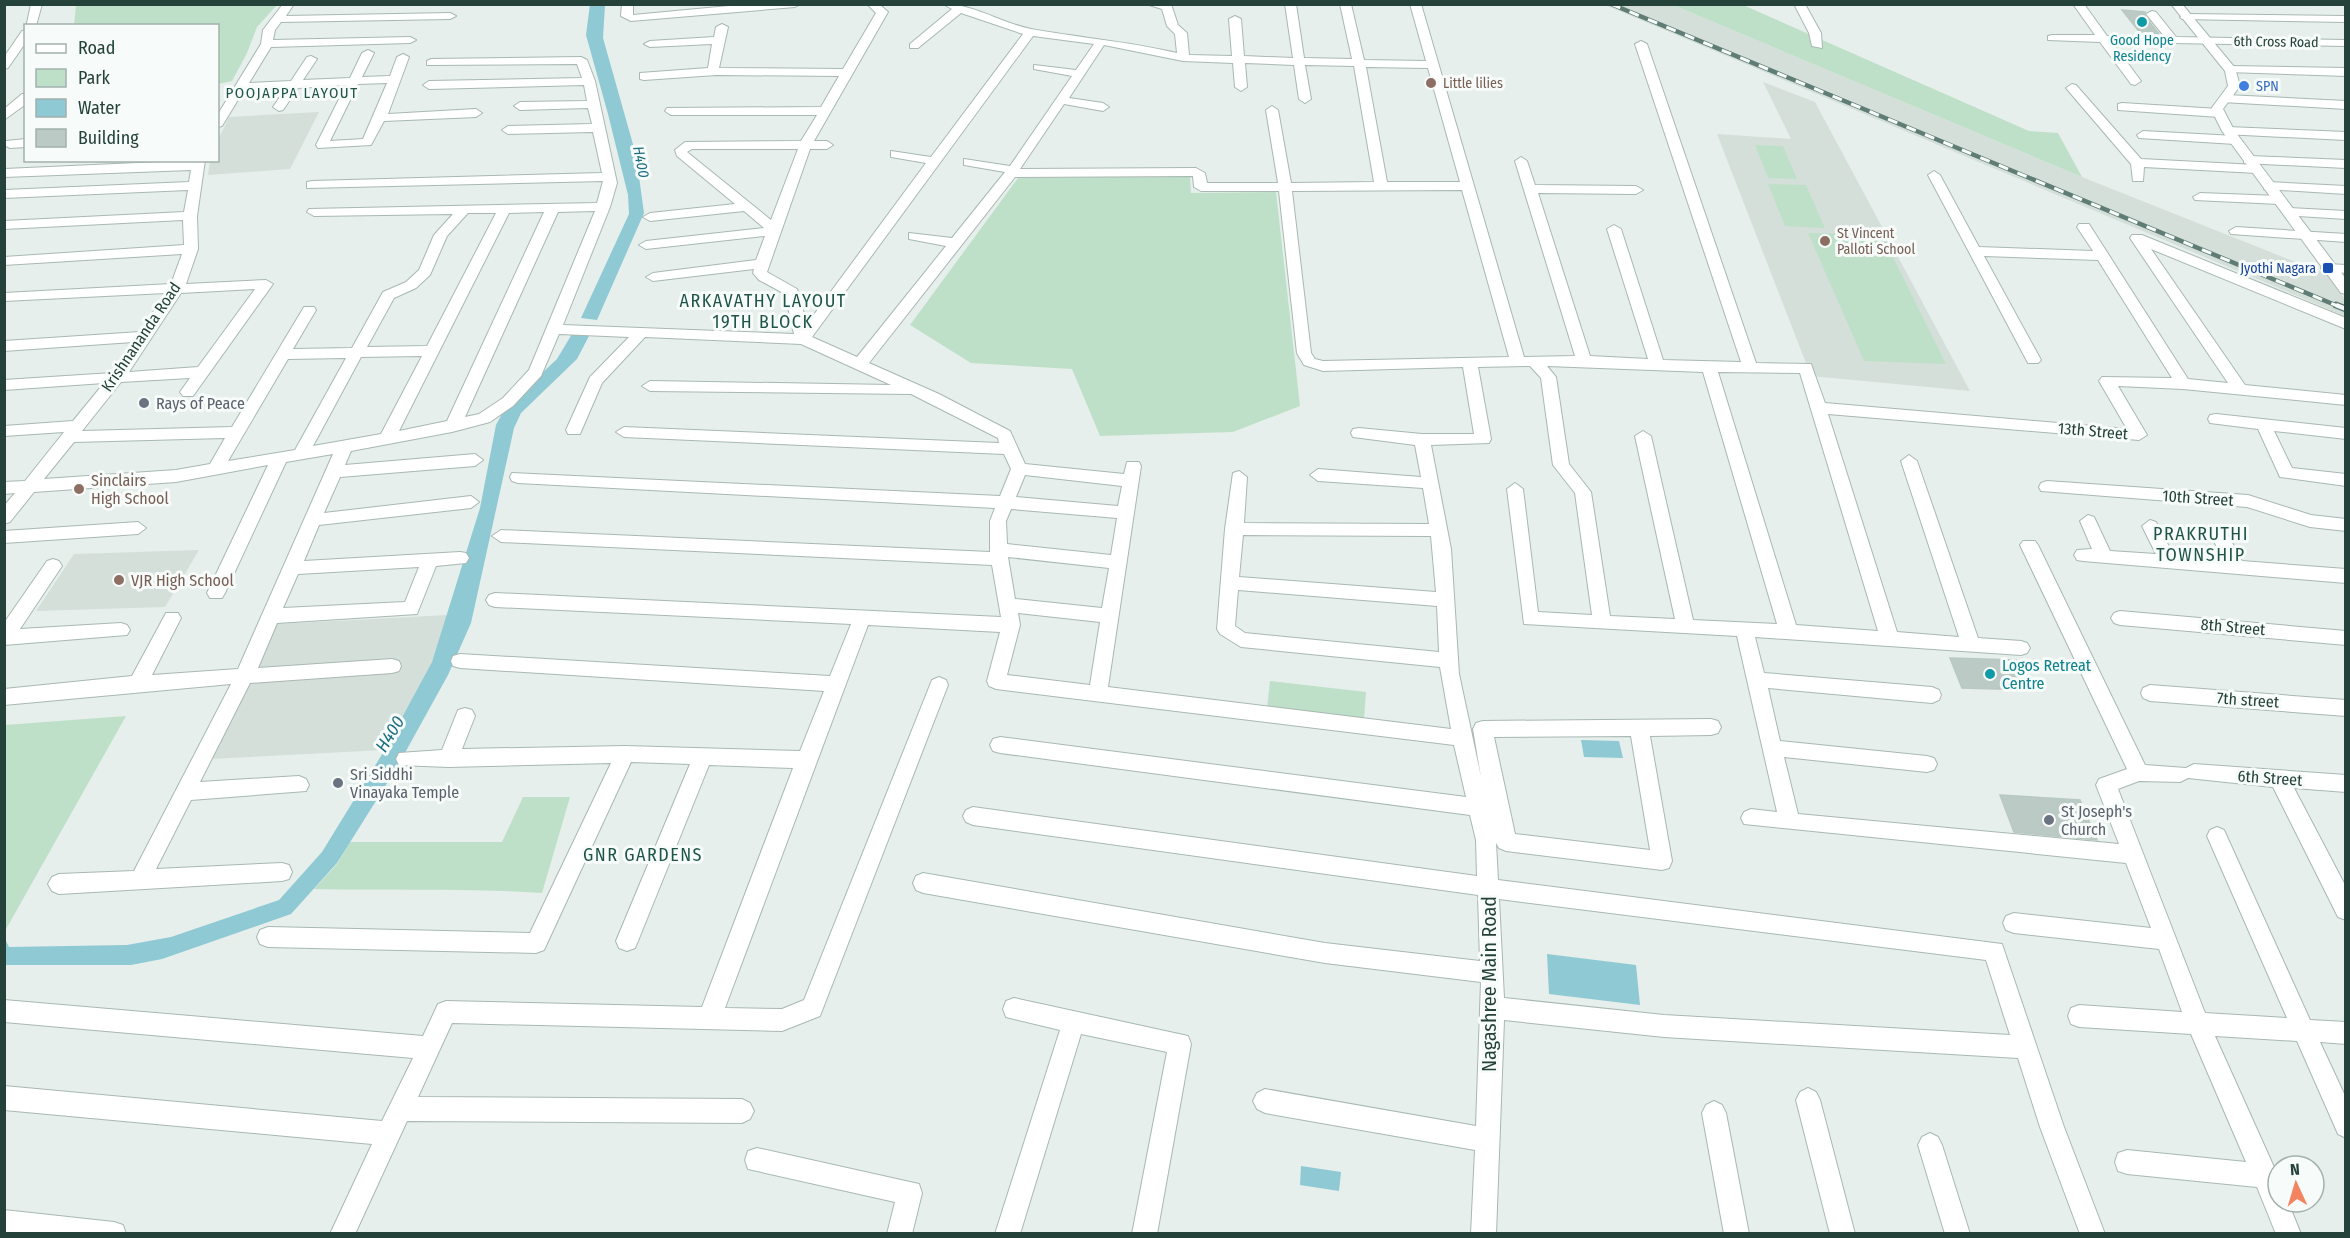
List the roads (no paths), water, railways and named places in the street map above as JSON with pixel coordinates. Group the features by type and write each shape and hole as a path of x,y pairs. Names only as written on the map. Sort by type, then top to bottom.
{"street":[{"path":"31,24 37,4"},
{"path":"219,121 267,44 269,30 290,4"},
{"path":"628,4 627,16 631,18 795,4"},
{"path":"677,15 684,4"},
{"path":"803,339 792,292 760,273 805,146 882,12 872,4"},
{"path":"1151,4 1167,6 1173,26 1181,33 1183,58"},
{"path":"1290,4 1305,99"},
{"path":"1345,4 1359,63 1381,186"},
{"path":"1415,4 1468,186 1526,362 1548,377 1561,465 1583,492 1602,622"},
{"path":"1799,4 1815,33 1818,46"},
{"path":"2078,4 2135,81"},
{"path":"2176,4 2231,70 2234,86 2217,109 2219,113 2232,135 2345,290"},
{"path":"914,46 954,7 1030,32 1128,45 1183,58 1433,65"},
{"path":"2152,14 2173,40"},
{"path":"279,19 450,16"},
{"path":"2186,17 2346,19"},
{"path":"1235,19 1241,87"},
{"path":"716,71 713,66 722,27"},
{"path":"803,339 1030,32"},
{"path":"4,42 24,36"},
{"path":"7,60 24,36"},
{"name":"6th Cross Road","path":"2052,38 2346,43"},
{"path":"267,44 410,40"},
{"path":"650,44 719,40"},
{"path":"859,364 1012,172 1101,42"},
{"path":"1641,44 1658,86 1750,368"},
{"path":"368,53 322,145 367,142 380,117 403,57"},
{"path":"4,488 165,477 300,455 452,427 484,418 508,402 536,372 562,330 610,183 589,81 584,62 575,58 431,63"},
{"path":"279,107 311,59"},
{"path":"1038,67 1079,74"},
{"path":"2231,70 2346,72"},
{"path":"644,76 716,71 846,73"},
{"path":"240,87 394,79"},
{"path":"429,84 589,81"},
{"path":"2072,88 2137,163 2138,178"},
{"path":"2226,99 2346,105"},
{"path":"4,116 24,100"},
{"path":"1061,100 1103,107"},
{"path":"520,106 594,104"},
{"path":"2122,107 2219,113"},
{"path":"1272,110 1286,187 1304,353 1309,362 1323,366 1584,361 1709,367 1806,368 1890,640"},
{"path":"671,111 826,111"},
{"path":"380,117 476,113"},
{"path":"508,130 599,128"},
{"path":"2143,135 2346,136"},
{"path":"10,144 24,143"},
{"path":"776,231 681,153 683,148 689,145 827,145"},
{"path":"895,154 935,161"},
{"path":"1521,161 1532,189 1584,361"},
{"path":"969,162 1012,172 1196,172 1200,176 1201,187 1468,186"},
{"path":"4,173 198,163"},
{"name":"Krishnananda Road","path":"4,518 118,376 177,288 191,249 190,216 198,163"},
{"path":"2137,163 2346,164"},
{"path":"1934,176 2033,360"},
{"path":"312,185 609,177"},
{"path":"4,194 196,186"},
{"path":"2269,186 2346,190"},
{"path":"1532,189 1636,190"},
{"path":"2200,197 2279,200"},
{"path":"314,212 603,207"},
{"path":"650,217 747,207"},
{"path":"452,427 553,208"},
{"path":"300,455 355,351 388,295 411,285 424,272 441,235 464,210"},
{"path":"387,439 504,210"},
{"path":"2289,212 2346,215"},
{"path":"4,225 190,216"},
{"path":"2084,227 2183,384"},
{"path":"1614,229 1657,365"},
{"path":"646,245 776,231"},
{"path":"2236,231 2346,238"},
{"path":"914,236 956,243"},
{"path":"2240,389 2137,238 2346,324"},
{"path":"4,261 191,249"},
{"path":"1975,251 2102,256"},
{"path":"653,277 762,264"},
{"path":"2328,268 2346,269"},
{"path":"4,297 266,284 188,392"},
{"path":"215,469 309,310"},
{"path":"562,330 803,339 914,391 934,398 1004,435 1019,469 998,521 998,554 1011,625 996,681 1462,738"},
{"path":"574,430 595,381 640,334"},
{"path":"4,346 143,337"},
{"path":"284,354 432,351"},
{"path":"1359,433 1422,440 1483,439 1470,362"},
{"path":"1709,367 1789,633"},
{"path":"4,385 202,372"},
{"name":"13th Street","path":"1818,408 2139,435 2107,381 2183,384 2346,400"},
{"path":"650,386 914,391"},
{"path":"2216,419 2346,434"},
{"path":"2263,424 2286,473 2346,480"},
{"path":"4,431 237,432"},
{"path":"624,432 1011,449"},
{"path":"1643,436 1686,627"},
{"name":"Nagashree Main Road","path":"1422,440 1438,530 1446,600 1449,660 1462,738 1482,792 1486,840 1493,1008 1483,1233"},
{"path":"140,879 245,675 345,446"},
{"path":"216,593 280,458"},
{"path":"334,472 475,460"},
{"path":"1909,461 1971,645"},
{"path":"1019,469 1132,474 1098,693"},
{"path":"1318,475 1429,483"},
{"path":"518,477 1004,502 1126,513"},
{"path":"1239,477 1226,629 1241,640 1449,660"},
{"name":"10th Street","path":"2047,487 2248,501 2310,521 2346,525"},
{"path":"1515,489 1530,619 1744,629 2021,648"},
{"path":"313,520 471,501"},
{"path":"2088,521 2104,557"},
{"path":"2150,526 2169,563"},
{"path":"4,537 138,528"},
{"path":"1233,529 1438,530"},
{"path":"2218,532 2238,569"},
{"path":"501,536 998,554 1118,562"},
{"path":"2029,545 2139,773 2106,785 2198,1023 2266,1176 2127,1162"},
{"path":"2084,555 2346,576"},
{"path":"292,568 460,558"},
{"path":"272,616 411,609 430,560"},
{"path":"5,637 52,566"},
{"path":"1230,583 1446,600"},
{"path":"495,600 863,616 1011,625"},
{"path":"1008,605 1110,616"},
{"path":"710,1017 806,760 863,616"},
{"path":"138,683 172,618"},
{"name":"8th Street","path":"2120,618 2346,638"},
{"path":"1744,629 1790,822"},
{"path":"5,637 121,630"},
{"path":"460,661 837,684"},
{"path":"4,698 138,683 392,666"},
{"path":"1758,680 1932,695"},
{"path":"342,1233 446,1012 782,1020 812,1008 939,685"},
{"name":"7th street","path":"2150,693 2346,708"},
{"path":"448,759 465,716"},
{"path":"1639,727 1662,861 1506,842 1482,792 1483,729 1639,727 1711,727"},
{"path":"1000,745 1482,792"},
{"path":"1772,748 1927,764"},
{"path":"406,759 625,754 806,760"},
{"path":"268,937 536,943 625,754"},
{"path":"627,941 703,756"},
{"name":"6th Street","path":"2139,773 2187,773 2346,784"},
{"path":"2279,778 2346,909"},
{"path":"184,792 299,785"},
{"path":"973,816 1489,888 1994,951 2052,1127 2093,1233"},
{"path":"1751,818 2134,855"},
{"path":"2217,836 2301,1030 2346,1126"},
{"path":"59,884 282,872"},
{"path":"923,883 1325,953 1493,973"},
{"path":"2014,923 2166,940"},
{"path":"1493,1008 1665,1026 2026,1047"},
{"path":"1014,1009 1180,1044 1144,1233"},
{"path":"4,1011 429,1048"},
{"path":"2079,1016 2346,1033"},
{"path":"1007,1233 1074,1021"},
{"path":"4,1098 389,1134"},
{"path":"1808,1100 1843,1233"},
{"path":"1265,1101 1487,1140"},
{"path":"400,1109 742,1111"},
{"path":"1714,1113 1737,1233"},
{"path":"1930,1145 1958,1233"},
{"path":"757,1160 910,1193 899,1233"},
{"path":"2281,1214 2289,1233"},
{"path":"4,1222 114,1233"}],"water":[{"path":"590,4 605,5 603,38 636,155 644,213 597,320 581,318 629,214 628,195 586,35"},
{"path":"572,334 589,336 577,359 521,413 514,428 471,623 448,675 396,769 337,863 291,914 162,959 131,965 5,965 4,937 9,947 127,945 171,937 279,900 322,852 381,756 432,662 480,508 496,425 505,408 557,359"},
{"path":"1581,740 1619,741 1623,758 1584,757"},
{"path":"1547,954 1636,965 1640,1005 1549,994"},
{"path":"1301,1166 1341,1172 1339,1191 1300,1185"}],"railway":[{"path":"1611,4 2340,307"},
{"path":"2336,305 2346,309"}],"place":[{"name":"Good Hope Residency","path":"2142,22"},
{"name":"Little lilies","path":"1431,83"},
{"name":"SPN","path":"2244,86"},
{"name":"St Vincent Palloti School","path":"1825,241"},
{"name":"Jyothi Nagara","path":"2328,268"},
{"name":"Rays of Peace","path":"144,403"},
{"name":"Sinclairs High School","path":"79,489"},
{"name":"VJR High School","path":"119,580"},
{"name":"Logos Retreat Centre","path":"1990,674"},
{"name":"Sri Siddhi Vinayaka Temple","path":"338,783"},
{"name":"St Joseph's Church","path":"2049,820"}],"district":[{"name":"POOJAPPA LAYOUT","path":"292,93"},
{"name":"ARKAVATHY LAYOUT 19TH BLOCK","path":"763,311"},
{"name":"PRAKRUTHI TOWNSHIP","path":"2201,544"},
{"name":"GNR GARDENS","path":"643,855"}],"water label":[{"name":"H400","path":"641,162"},
{"name":"H400","path":"390,734"}]}
